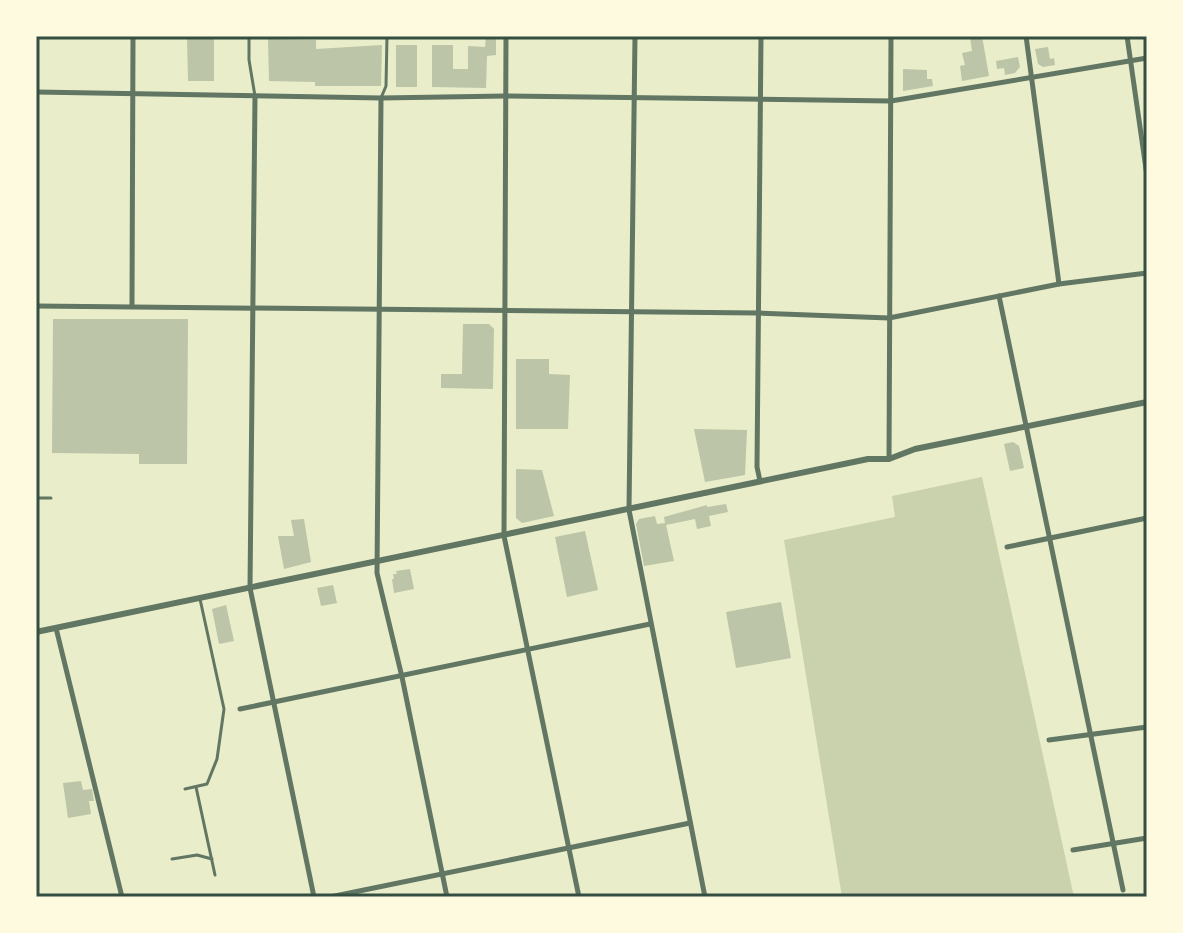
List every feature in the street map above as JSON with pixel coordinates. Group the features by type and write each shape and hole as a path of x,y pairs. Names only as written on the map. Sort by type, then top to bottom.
{"street":[{"path":"132,306 133,36"},
{"path":"506,36 504,536 579,897"},
{"path":"635,36 629,510 705,897"},
{"path":"760,482 757,467 761,36"},
{"path":"889,459 891,36"},
{"path":"1026,36 1059,284"},
{"path":"1127,36 1147,176"},
{"path":"36,92 891,101 1147,58"},
{"path":"255,96 250,588 314,897"},
{"path":"381,98 376,561 447,897"},
{"path":"36,306 631,311 889,318 1059,284 1147,273"},
{"path":"999,296 1123,890"},
{"path":"36,632 868,459 889,459 915,449 1147,402"},
{"path":"1007,547 1147,518"},
{"path":"240,709 650,624"},
{"path":"56,628 122,897"},
{"path":"1049,740 1147,727"},
{"path":"330,897 690,823"},
{"path":"1073,850 1147,838"}],"lane":[{"path":"249,36 255,96"},
{"path":"381,98 386,86 387,36"},
{"path":"36,498 51,498"},
{"path":"185,789 207,784 217,759 224,709 200,597"},
{"path":"196,787 215,875"},
{"path":"172,859 197,855 212,859"}],"green space":[{"path":"982,477 1074,897 842,897 784,540 895,517 892,496"}],"building":[{"path":"486,36 496,36 496,55 487,56 486,88 432,87 432,45 453,45 453,69 468,69 468,46 485,47"},
{"path":"982,36 989,76 962,81 960,66 965,65 962,53 972,51 970,37"},
{"path":"187,38 214,38 214,81 188,81"},
{"path":"268,39 316,40 316,49 382,45 381,86 315,86 315,82 269,81"},
{"path":"396,45 417,45 417,87 396,87"},
{"path":"1048,47 1050,59 1054,58 1055,65 1043,67 1038,64 1035,49"},
{"path":"1018,57 1020,67 1015,73 1005,75 1004,68 997,69 996,61"},
{"path":"903,69 927,70 927,79 932,79 933,86 903,91"},
{"path":"53,319 188,319 187,464 139,464 139,454 52,453"},
{"path":"463,324 489,324 494,329 493,389 441,388 441,374 462,374"},
{"path":"516,359 549,359 549,374 570,375 568,429 516,429"},
{"path":"694,429 747,430 745,475 705,482"},
{"path":"1013,442 1019,446 1024,468 1010,471 1004,444"},
{"path":"516,469 542,470 554,516 522,523 516,518"},
{"path":"726,504 728,512 709,516 711,526 697,529 695,519 666,525 674,561 644,566 636,524 639,519 655,516 657,524 665,523 664,517 707,505"},
{"path":"304,519 311,562 284,569 278,536 294,536 291,520"},
{"path":"585,531 598,590 567,597 555,537"},
{"path":"410,569 414,589 394,593 393,574"},
{"path":"333,585 337,603 321,606 317,588"},
{"path":"781,602 791,658 736,668 726,612"},
{"path":"226,605 234,641 219,644 212,609"},
{"path":"81,781 83,790 92,789 94,801 89,801 91,814 68,818 63,783"}]}
